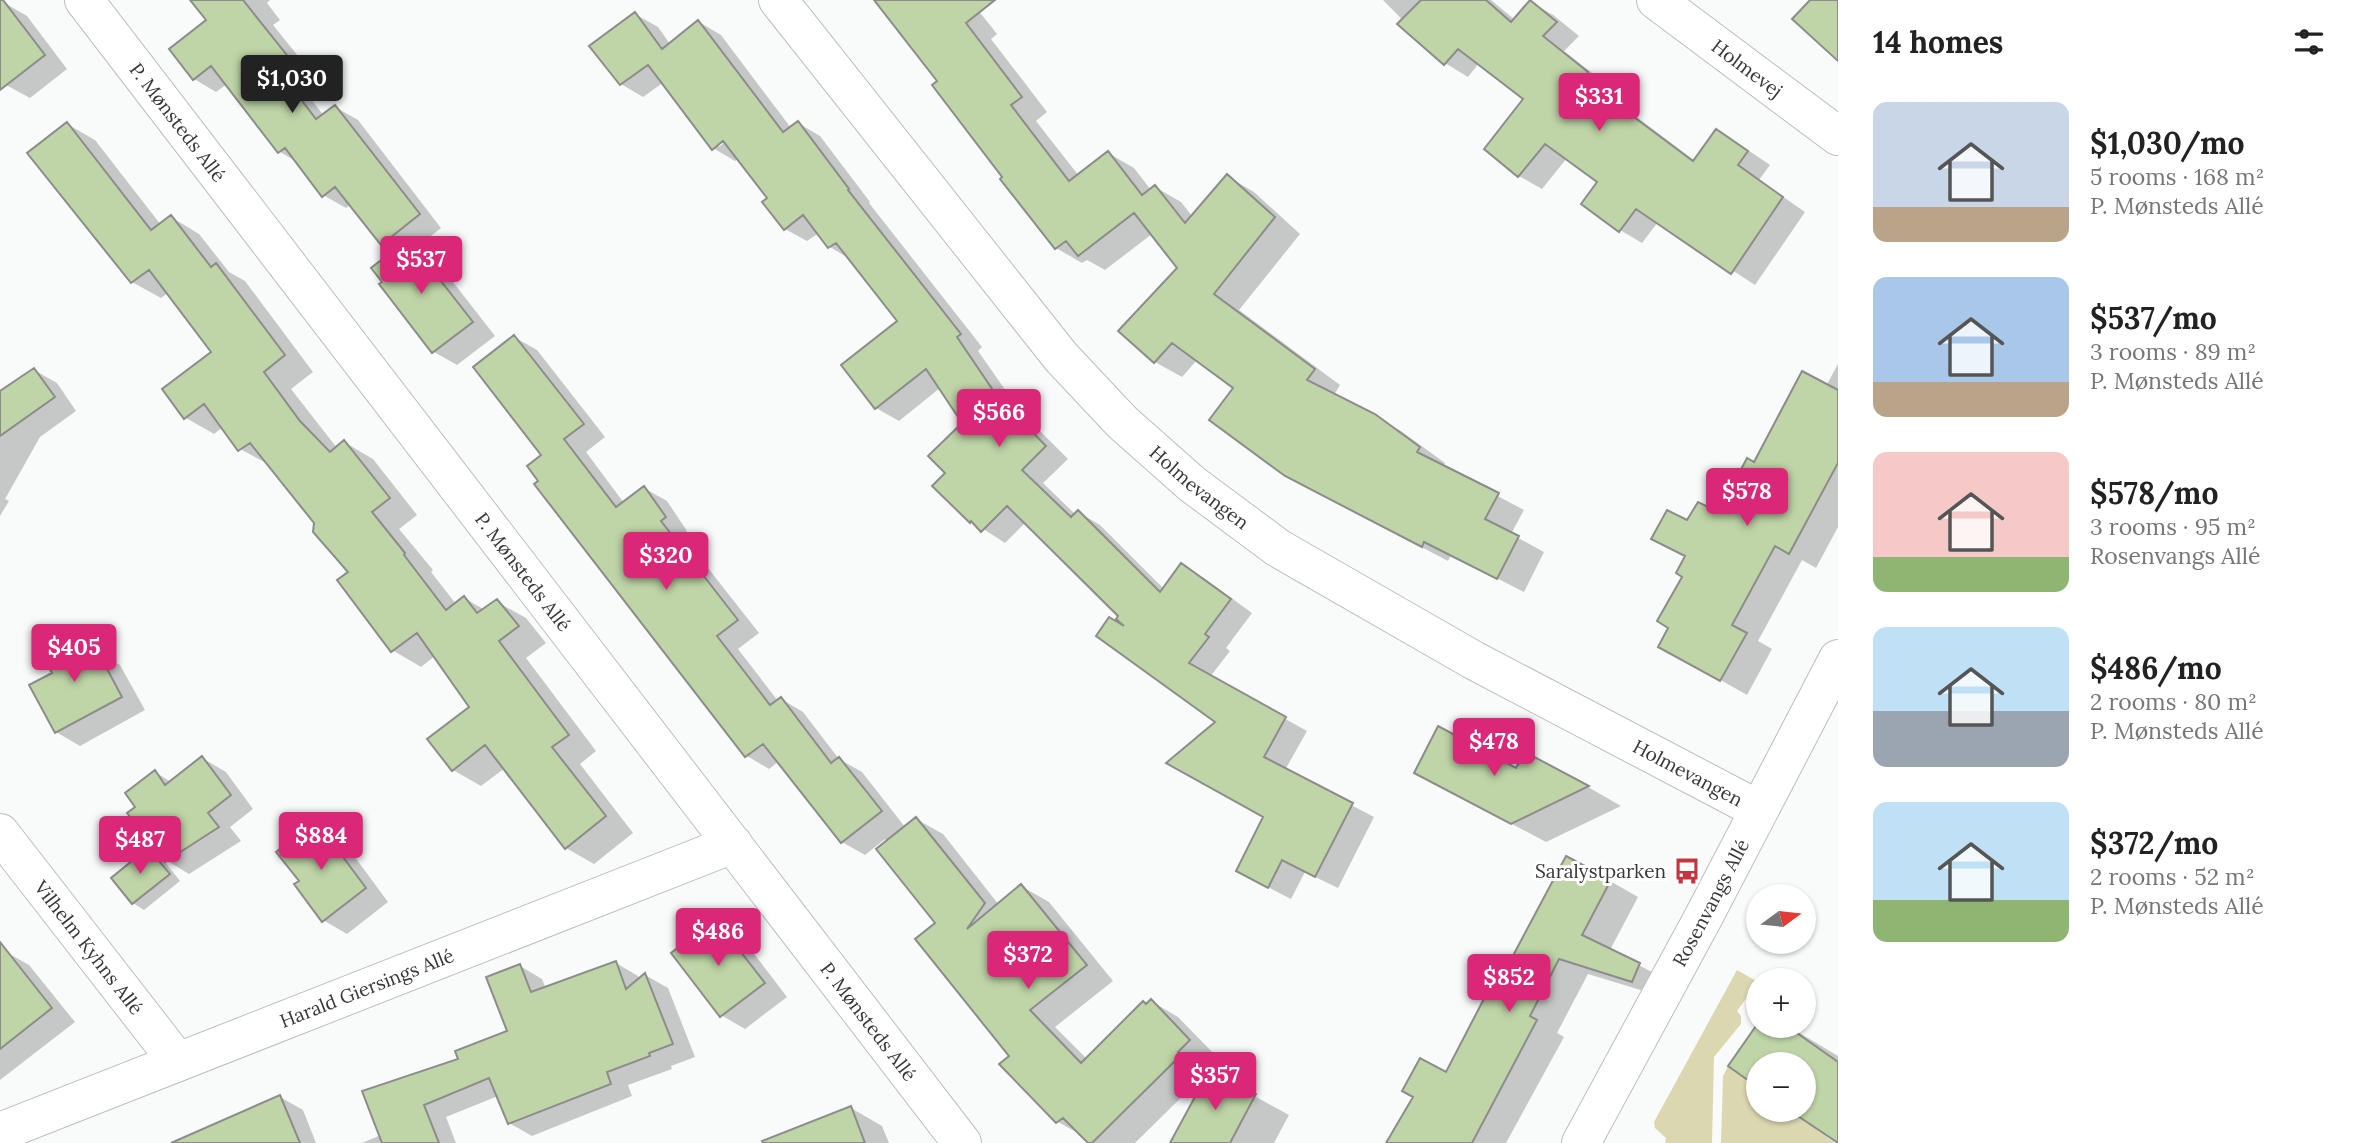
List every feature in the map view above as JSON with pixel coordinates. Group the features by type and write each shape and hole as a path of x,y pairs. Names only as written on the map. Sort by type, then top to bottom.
{"street":[{"name":"P. Mønsteds Allé","path":"84,0 962,1143"},
{"name":"Holmevangen","path":"778,0 1061,357 1122,422 1192,484 1278,548 1475,661 1759,810"},
{"name":"Holmevej","path":"1656,0 1838,136"},
{"name":"Rosenvangs Allé","path":"1581,1143 1703,918 1838,659"},
{"name":"Vilhelm Kyhns Allé","path":"0,834 178,1062"},
{"name":"Harald Giersings Allé","path":"0,1132 733,844"}],"shaded area":[{"path":"1737,970 1746,975 1746,999 1737,1011 1741,1016 1741,1024 1714,1057 1712,1143 1665,1143 1666,1138 1655,1128 1654,1122"},
{"path":"1728,1066 1746,1079 1746,1122 1806,1122 1835,1143 1721,1143 1723,1076"}],"building":[{"path":"0,0 3,0 45,55 0,90"},
{"path":"190,0 243,0 290,59 277,68 316,119 335,105 420,214 381,245 335,187 322,197 285,148 278,153 211,66 193,80 169,49 206,20"},
{"path":"874,0 995,0 966,23 1022,97 1011,105 1069,181 1108,151 1142,195 1155,185 1185,223 1227,174 1275,217 1214,294 1315,369 1307,380 1375,414 1420,447 1417,452 1499,493 1485,519 1519,536 1497,579 1424,542 1422,547 1285,476 1209,420 1233,388 1172,343 1154,363 1118,331 1177,268 1134,213 1078,256 1066,241 1055,249 932,85 937,81"},
{"path":"1421,0 1486,0 1511,22 1530,0 1557,22 1543,36 1588,72 1583,79 1693,161 1716,129 1748,151 1738,165 1783,197 1731,274 1636,209 1619,232 1581,204 1597,182 1545,144 1518,177 1484,149 1523,99 1458,49 1444,65 1397,24"},
{"path":"1810,0 1838,0 1838,61 1792,19"},
{"path":"635,12 662,49 698,20 783,132 798,121 848,190 961,334 957,337 997,396 1046,446 1022,470 1071,517 1078,510 1160,592 1181,563 1231,599 1205,634 1209,637 1189,663 1286,717 1264,757 1353,803 1315,877 1282,860 1268,888 1236,871 1263,817 1166,763 1215,722 1096,636 1109,617 1124,626 1116,619 1118,616 1007,506 981,532 932,486 945,473 928,456 962,423 926,369 875,409 841,365 897,321 836,243 828,248 803,215 784,230 762,202 767,198 723,141 712,150 648,65 620,85 589,46"},
{"path":"67,122 151,230 171,215 211,267 216,263 285,355 264,372 300,421 330,452 344,440 390,498 372,512 446,610 464,596 477,613 497,599 519,626 499,641 569,735 552,747 606,816 565,849 485,745 452,771 427,739 469,707 417,633 391,652 337,580 348,572 313,532 314,523 250,443 238,451 204,404 184,419 162,389 211,352 149,270 131,283 27,153"},
{"path":"408,239 473,322 432,353 379,284 382,282 371,268"},
{"path":"514,335 584,424 564,439 616,507 644,486 666,517 661,521 738,620 717,636 770,705 781,697 831,763 839,757 882,811 841,843 763,744 745,757 534,484 538,481 527,466 541,455 473,367"},
{"path":"34,368 55,397 0,436 0,391"},
{"path":"1802,371 1838,390 1838,463 1789,554 1775,546 1732,625 1747,633 1720,681 1658,647 1668,628 1657,621 1682,577 1676,573 1685,556 1651,539 1667,510 1687,520 1698,502 1710,508 1724,482 1732,487 1747,458 1754,462"},
{"path":"84,634 93,651 97,650 122,697 55,733 29,685 52,673 42,655"},
{"path":"1438,726 1516,768 1525,752 1589,786 1511,824 1414,773"},
{"path":"202,756 231,795 208,813 219,827 165,862 127,813 135,807 125,793 155,770 165,785"},
{"path":"916,817 985,903 967,929 1021,884 1087,965 1030,1010 1081,1063 1143,1001 1146,1004 1151,999 1190,1040 1178,1052 1182,1054 1092,1143 1088,1143 1063,1118 1056,1123 999,1064 1009,1056 915,939 935,923 876,849"},
{"path":"317,822 366,888 322,922 294,884 299,881 276,852"},
{"path":"148,848 170,874 132,904 111,878"},
{"path":"1566,856 1611,880 1582,935 1640,963 1632,982 1559,959 1530,1016 1537,1020 1472,1143 1386,1143 1413,1097 1402,1091 1420,1058 1446,1072 1503,962 1508,965"},
{"path":"715,919 765,983 720,1017 671,953"},
{"path":"0,942 52,1008 0,1049"},
{"path":"616,961 626,989 645,973 673,1044 607,1072 611,1084 508,1124 489,1078 424,1105 439,1143 382,1143 362,1091 458,1059 455,1051 507,1031 486,977 520,964 531,992"},
{"path":"1748,1038 1804,1038 1838,1062 1838,1143 1807,1122 1816,1122 1816,1052 1746,1052 1746,1079 1728,1066"},
{"path":"1210,1069 1256,1094 1230,1143 1170,1143"},
{"path":"280,1095 300,1143 171,1143"},
{"path":"851,1106 865,1143 762,1141"}],"place":[{"name":"Saralystparken","path":"1687,871"}]}
